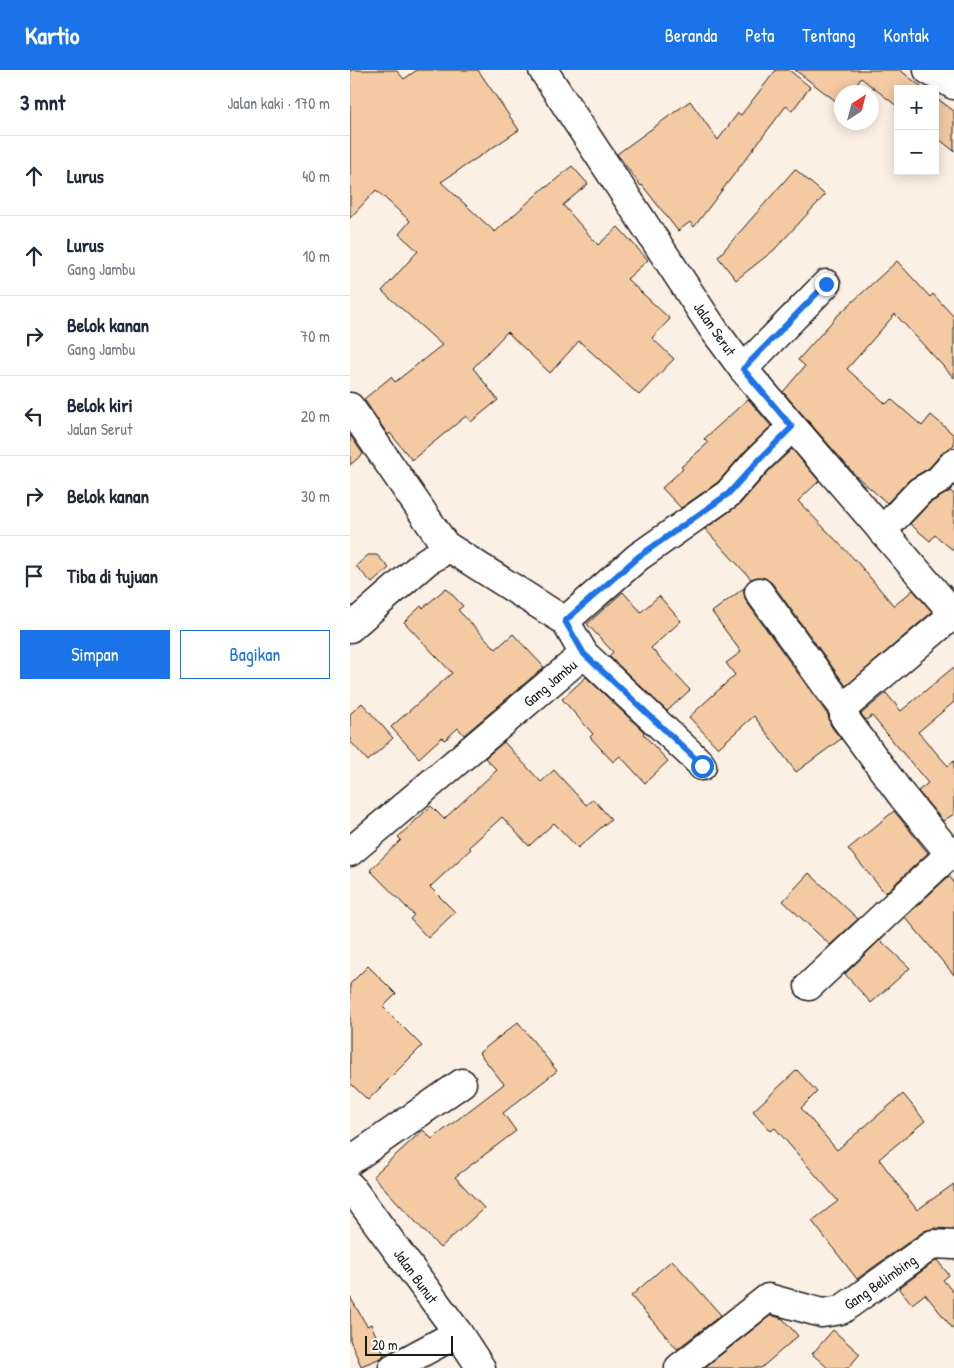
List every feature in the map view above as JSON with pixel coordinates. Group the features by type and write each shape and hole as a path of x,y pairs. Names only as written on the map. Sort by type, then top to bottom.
{"street":[{"name":"Jalan Serut","path":"542,70 709,322 743,369 954,614"},
{"path":"743,369 826,284"},
{"path":"350,408 445,545 565,621 638,557 728,494 792,427"},
{"path":"882,531 920,491 939,480 954,463"},
{"path":"350,628 427,561 438,554 445,545"},
{"path":"758,592 844,710"},
{"path":"809,986 952,852 903,798 848,723 844,717 844,710 848,704 954,614"},
{"name":"Gang Jambu","path":"350,852 584,654 565,621"},
{"path":"584,654 702,766"},
{"path":"350,1161 462,1083"},
{"name":"Jalan Bunut","path":"350,1186 458,1333 481,1368"},
{"name":"Gang Belimbing","path":"680,1368 768,1298 822,1314 841,1310 933,1244 954,1245"},
{"path":"393,1368 458,1333"}],"building":[{"path":"350,70 396,70 404,79 417,70 478,70 519,130 441,182 495,232 546,186 572,166 588,184 563,205 598,245 618,227 648,260 627,279 670,319 652,338 674,359 639,395 579,341 550,373 507,332 473,368 498,400 471,422 466,416 412,460 390,433 388,435 364,399 391,377 395,382 442,345 382,291 418,251 399,234 410,221 376,190 350,218"},
{"path":"776,70 789,70 810,87 792,111 786,106 694,227 690,222 678,231 617,154 690,101 718,140 738,113 741,115"},
{"path":"795,70 900,70 919,85 894,85 894,104 879,92 879,85 870,85 861,78 856,85 834,85 834,100"},
{"path":"939,100 954,111 954,151 939,139"},
{"path":"795,169 825,195 774,250 736,280 718,257"},
{"path":"897,261 930,297 933,294 954,317 954,378 895,314 847,369 886,404 891,399 922,426 931,415 954,435 954,445 942,453 929,468 909,480 887,503 856,476 783,392 805,366 798,360 836,317"},
{"path":"748,399 771,426 745,451 718,482 681,508 662,488 683,469 681,467 708,443 704,439"},
{"path":"350,435 363,454 350,465"},
{"path":"792,449 819,481 798,501 858,563 894,606 913,590 932,612 846,686 772,583 765,578 757,577 751,579 705,529 740,504 768,472"},
{"path":"950,491 954,494 954,551 935,535 930,541 910,524 930,503"},
{"path":"368,555 377,555 389,568 372,583 356,566"},
{"path":"446,588 463,606 458,610 496,649 513,634 544,667 464,735 458,728 445,740 442,737 419,758 391,727 452,673 404,622 421,606 423,608"},
{"path":"744,588 746,601 828,715 831,726 841,739 796,772 754,716 718,748 689,717 735,675 726,663 741,652 712,612"},
{"path":"623,592 641,612 659,596 681,621 651,648 690,690 667,711 609,656 613,652 587,624"},
{"path":"954,667 954,702 918,732 948,766 954,761 954,814 943,821 918,791 928,783 872,716 866,720 861,714 886,693 901,711"},
{"path":"586,677 644,732 643,734 668,761 645,783 620,756 613,762 590,737 593,734 562,699"},
{"path":"362,703 393,738 368,761 350,741 350,714"},
{"path":"504,742 541,782 554,770 586,805 593,799 611,819 578,848 554,823 529,846 502,817 430,887 455,912 428,938 410,919 414,915 370,870 401,840 398,837 431,806 444,819 497,770 485,758"},
{"path":"894,811 928,853 885,893 848,849"},
{"path":"809,873 858,919 830,945 783,901"},
{"path":"949,876 954,882 954,975 905,917"},
{"path":"880,940 910,968 871,1003 845,974"},
{"path":"368,966 396,994 383,1007 422,1046 368,1100 350,1083 350,984"},
{"path":"518,1022 557,1071 503,1113 516,1131 455,1177 484,1208 440,1248 373,1176 423,1130 432,1139 504,1084 479,1053"},
{"path":"797,1070 817,1092 801,1108 837,1150 903,1094 925,1121 879,1159 917,1210 954,1184 954,1229 934,1228 924,1231 857,1279 812,1221 838,1201 775,1128 771,1131 753,1111"},
{"path":"672,1260 721,1315 677,1349 631,1296"},
{"path":"937,1260 949,1275 943,1280 954,1293 954,1330 925,1294 912,1304 899,1288"},
{"path":"350,1297 367,1326 371,1324 384,1355 361,1366 350,1340"},
{"path":"771,1315 783,1319 798,1336 761,1368 704,1368"},
{"path":"833,1330 860,1354 848,1368 828,1368 812,1354"}],"route":[{"path":"702,766 584,654 565,621 638,557 728,494 792,427 743,369 826,284"}]}
